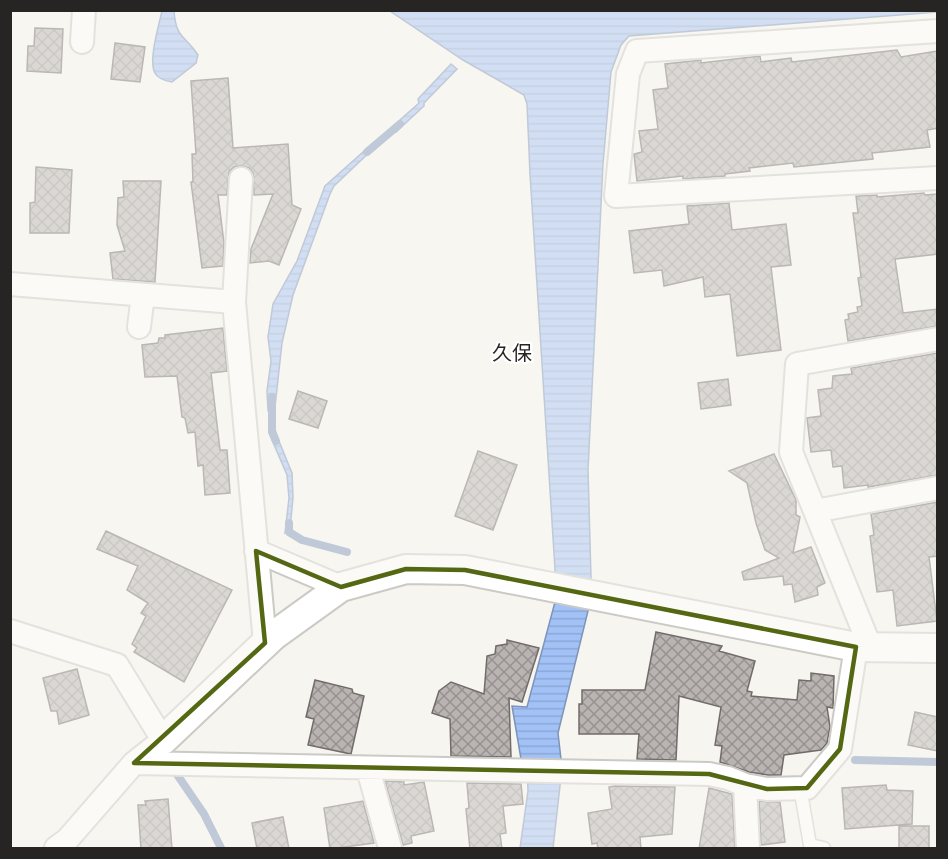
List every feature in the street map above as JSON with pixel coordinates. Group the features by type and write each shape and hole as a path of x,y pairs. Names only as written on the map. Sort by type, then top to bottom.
{"street":[{"path":"82,42 84,10"},
{"path":"938,31 637,51 628,74 616,196 938,178"},
{"path":"241,179 234,302 265,644"},
{"path":"10,284 234,302"},
{"path":"139,327 143,295"},
{"path":"134,763 709,774 767,789 807,788 840,749 863,648 815,510 791,452 797,364 938,339"},
{"path":"815,510 938,489"},
{"path":"256,551 341,587"},
{"path":"64,846 134,763 163,740 265,644 341,587 406,569 465,570 863,648 938,648"},
{"path":"10,631 117,665 163,740"},
{"path":"368,769 390,849"},
{"path":"745,785 748,849"}],"lane":[{"path":"800,787 810,845 824,849"}],"highlighted area":[{"path":"256,551 341,587 406,569 465,570 856,647 840,749 807,788 767,789 709,774 134,763 265,643"}],"water":[{"path":"162,11 174,11 179,32 198,55 196,63 172,82 158,77 153,67 155,43"},
{"path":"390,11 937,11 629,36 621,45 611,72 603,164 588,470 591,577 588,611 558,733 562,768 553,848 520,848 528,791 527,762 521,759 512,706 527,707 555,602 555,569 527,104 524,95 463,60"},
{"path":"451,64 457,69 424,103 424,106 396,132 391,128 419,103 418,99"},
{"path":"372,144 375,147 334,186 330,194 293,295 282,343 275,407 270,407 268,410 267,391 271,361 268,337 273,304 297,261 325,186"},
{"path":"274,429 292,473 293,497 290,530 285,533 289,498 287,475 269,433"}],"building":[{"path":"35,28 63,29 61,73 27,71 28,46 34,46"},
{"path":"115,43 145,47 140,82 111,79"},
{"path":"897,50 901,57 938,51 938,128 927,130 930,147 872,153 873,159 794,167 793,163 749,168 750,171 725,174 725,176 683,179 683,176 637,181 634,154 642,152 639,131 658,129 653,90 668,88 665,64 701,60 701,63 760,56 761,62 791,58 792,62"},
{"path":"228,78 233,148 288,144 292,205 301,209 279,265 269,261 250,263 251,249 273,194 254,195 253,173 249,168 241,166 234,167 229,172 227,195 218,195 224,243 223,266 202,268 191,182 193,182 192,154 196,154 191,81"},
{"path":"36,167 72,170 69,233 30,233 30,203 35,202"},
{"path":"123,181 161,181 155,282 113,279 110,253 125,251 117,225 118,198 124,197"},
{"path":"924,193 925,195 938,194 938,254 895,259 903,313 938,309 938,326 848,341 845,320 849,319 848,314 858,312 857,307 862,306 853,213 858,213 856,196 877,195 877,197"},
{"path":"729,203 732,230 786,224 791,265 771,267 781,350 737,356 730,294 705,297 703,277 664,286 662,270 634,273 629,231 689,224 687,206"},
{"path":"223,328 227,371 211,373 220,450 227,450 230,493 205,495 203,465 198,466 195,432 188,433 185,418 182,417 177,376 145,377 142,345 158,343 159,338 165,338 165,335"},
{"path":"938,353 938,475 868,487 868,485 844,488 842,466 833,467 831,450 811,452 807,418 821,416 818,390 832,388 833,376 852,374 851,368"},
{"path":"728,379 731,405 701,409 698,383"},
{"path":"298,391 327,401 318,428 289,419"},
{"path":"478,451 517,465 493,530 455,516"},
{"path":"774,454 796,500 796,515 800,517 793,553 811,547 825,583 817,587 818,595 795,602 792,584 784,585 783,576 744,580 742,572 779,558 765,550 747,483 729,471"},
{"path":"938,502 938,556 929,557 937,621 897,626 893,590 877,592 870,536 874,535 871,514"},
{"path":"106,531 232,590 184,682 134,652 137,648 132,644 146,616 141,613 148,603 127,590 138,566 97,549"},
{"path":"656,632 722,646 719,651 755,661 747,691 752,692 751,696 797,700 799,680 811,681 811,673 834,676 833,708 827,707 830,727 827,743 821,750 784,755 781,775 749,772 720,762 722,746 715,745 721,707 679,696 676,760 637,759 639,734 579,734 579,704 582,704 582,690 645,690"},
{"path":"507,640 539,648 522,702 509,698 511,757 451,756 450,719 432,713 439,691 451,682 484,694 487,656 495,654 496,646 507,644"},
{"path":"77,669 89,715 59,724 57,711 51,711 43,678"},
{"path":"315,680 352,689 353,693 364,696 351,754 308,745 314,719 306,717"},
{"path":"915,712 938,717 938,751 908,745"},
{"path":"385,781 404,782 404,785 424,782 434,831 411,836 412,843 403,845"},
{"path":"467,783 521,784 523,804 503,806 506,833 500,834 502,849 470,849 466,809 469,808"},
{"path":"886,785 887,790 913,791 912,824 845,829 842,788"},
{"path":"609,787 675,787 672,834 640,837 641,849 598,849 597,843 592,844 588,813 612,809"},
{"path":"709,788 732,794 735,849 699,849"},
{"path":"168,799 172,849 141,849 138,805 146,805 145,801"},
{"path":"363,801 374,843 330,849 324,808"},
{"path":"759,801 780,802 785,842 761,845"},
{"path":"283,817 289,849 257,849 252,823"},
{"path":"899,826 929,826 929,849 899,849"}],"waterway":[{"path":"367,152 400,124"},
{"path":"272,397 272,431 276,441"},
{"path":"289,523 289,532 302,540 347,552"},
{"path":"855,760 938,762"},
{"path":"176,773 204,814 221,848"}],"district":[{"name":"久保","path":"512,353"}]}
